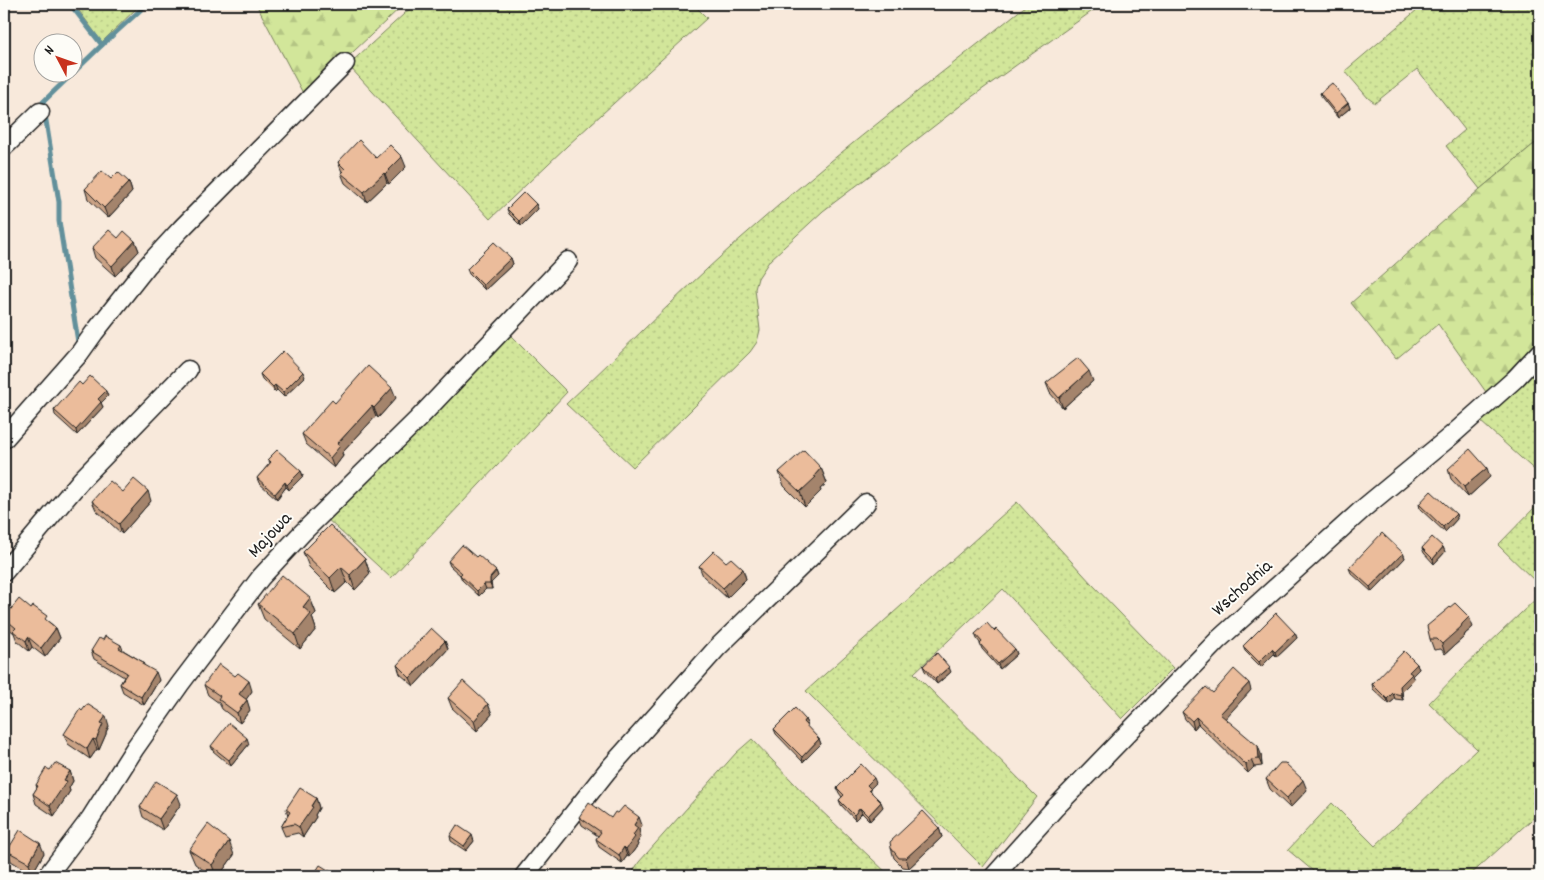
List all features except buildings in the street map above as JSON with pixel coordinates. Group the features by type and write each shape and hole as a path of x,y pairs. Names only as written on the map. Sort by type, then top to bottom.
{"street":[{"path":"4,439 79,354 147,266 345,63"},
{"path":"4,147 40,112"},
{"name":"Majowa","path":"48,876 90,819 135,748 180,684 261,577 302,533 418,419 568,261"},
{"name":"Wschodnia","path":"994,876 1054,809 1218,640 1365,507 1452,435 1515,379 1540,352"},
{"path":"4,572 82,479 188,370"},
{"path":"524,876 607,771 717,648 866,503"}],"green space":[{"path":"74,4 141,4 102,42"},
{"path":"256,4 404,4 305,97"},
{"path":"415,4 693,4 707,18 490,219 348,65"},
{"path":"1028,4 1102,4 973,96 823,211 770,260 758,278 755,289 760,330 757,342 750,352 633,467 566,404 738,240 862,136"},
{"path":"1424,4 1540,4 1540,139 1480,189 1446,146 1465,130 1417,69 1375,103 1368,98 1345,71"},
{"path":"1540,139 1540,342 1527,357 1486,392 1438,324 1396,359 1351,303 1480,189"},
{"path":"507,332 567,392 391,578 325,517"},
{"path":"1540,365 1540,475 1480,421"},
{"path":"1017,502 1092,584 1173,668 1122,719 1003,589 914,673 1037,797 983,867 806,691"},
{"path":"1540,502 1540,583 1538,584 1498,545"},
{"path":"1540,595 1540,812 1469,876 1310,876 1313,871 1288,850 1332,803 1375,846 1477,749 1429,703"},
{"path":"752,739 813,803 890,876 630,876 639,862 736,753"}],"waterway":[{"path":"70,4 102,45 43,102 59,202 59,221 78,342 76,345"},
{"path":"102,45 147,4"}]}
